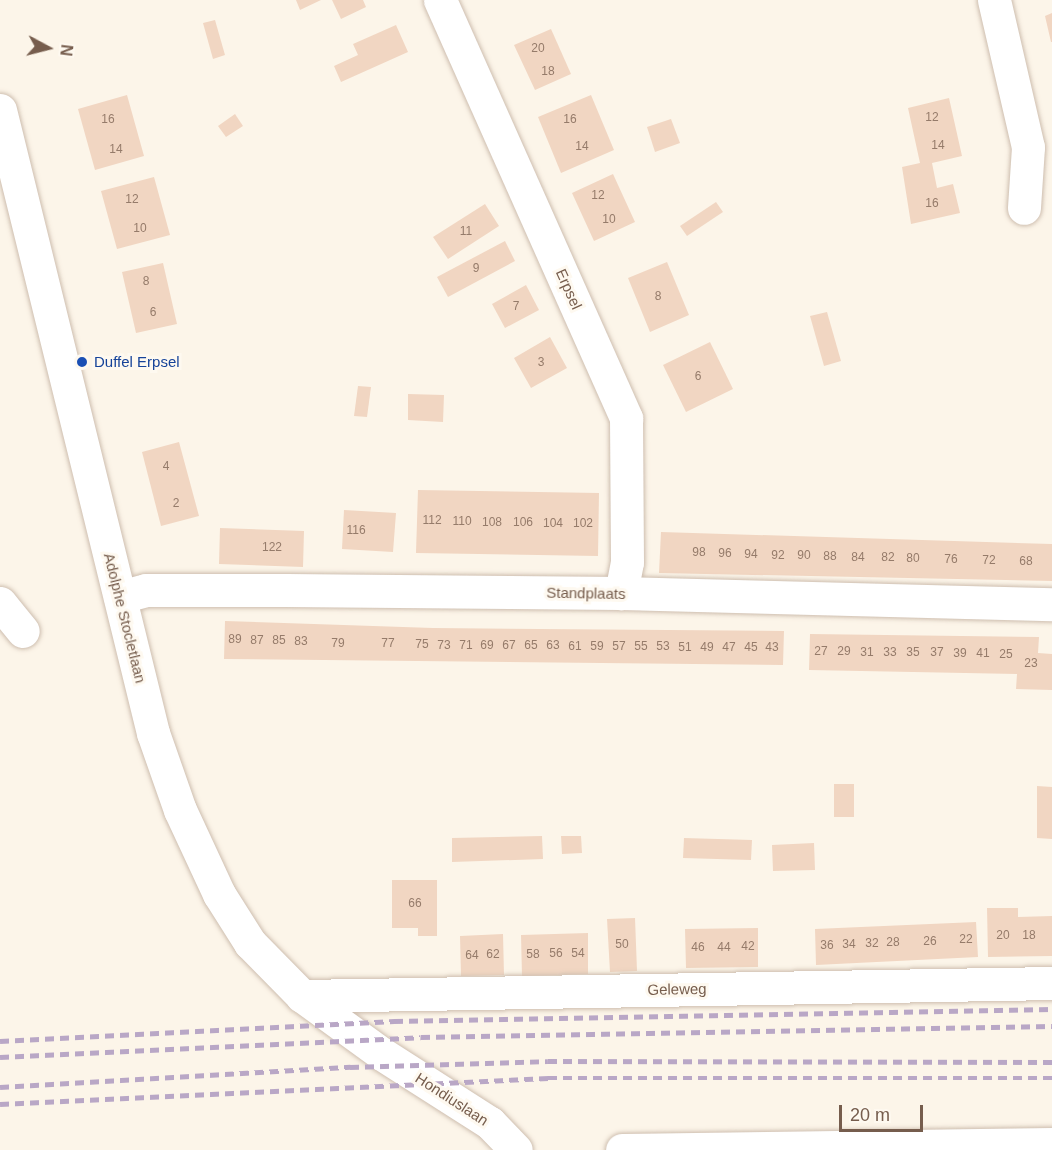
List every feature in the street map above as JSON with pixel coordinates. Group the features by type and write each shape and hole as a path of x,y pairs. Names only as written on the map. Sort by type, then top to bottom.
{"street":[{"name":"Erpsel","path":"440,0 626,418 627,562 621,593"},
{"path":"994,0 1028,147 1024,208"},
{"name":"Adolphe Stocletlaan","path":"0,110 9,189 120,597 153,733 180,810 219,894 250,943 302,996 382,1054"},
{"name":"Standplaats","path":"120,597 146,590 621,593 1052,604"},
{"path":"0,603 23,631"},
{"name":"Geleweg","path":"302,996 1052,983"},
{"name":"Hondiuslaan","path":"382,1054 490,1123 516,1150"},
{"path":"622,1150 1052,1144"}],"building":[{"path":"296,0 321,0 300,10"},
{"path":"332,0 363,0 366,7 341,19"},
{"path":"1052,13 1052,42 1051,42 1045,16"},
{"path":"215,20 225,55 213,59 203,23"},
{"path":"396,25 408,52 341,82 334,66 358,55 353,44"},
{"path":"551,29 571,74 535,90 514,45"},
{"path":"127,95 144,156 95,170 78,109"},
{"path":"591,95 614,150 561,173 538,117"},
{"path":"949,98 962,156 932,163 937,188 953,184 960,213 911,224 902,167 920,163 908,108"},
{"path":"235,114 243,126 226,137 218,126"},
{"path":"671,119 680,143 655,152 647,127"},
{"path":"613,174 635,222 594,241 572,193"},
{"path":"154,177 170,235 117,249 101,191"},
{"path":"716,202 723,212 687,236 680,226"},
{"path":"485,204 499,226 448,259 433,237"},
{"path":"505,241 515,261 448,297 437,277"},
{"path":"667,262 689,315 650,332 628,278"},
{"path":"163,263 177,324 136,333 122,272"},
{"path":"526,285 539,310 505,328 492,304"},
{"path":"827,312 841,361 824,366 810,316"},
{"path":"550,337 567,368 531,388 514,358"},
{"path":"710,342 733,389 686,412 663,365"},
{"path":"358,386 371,387 367,417 354,416"},
{"path":"408,394 444,395 443,422 408,420"},
{"path":"179,442 199,516 161,526 142,452"},
{"path":"418,490 599,493 598,556 416,553"},
{"path":"344,510 396,513 393,552 342,549"},
{"path":"220,528 304,531 303,567 219,564"},
{"path":"661,532 1052,544 1052,581 659,573"},
{"path":"225,621 433,628 784,631 783,665 224,659"},
{"path":"810,634 1039,637 1038,653 1052,654 1052,690 1016,689 1017,674 809,670"},
{"path":"834,784 854,784 854,817 834,817"},
{"path":"1037,786 1052,787 1052,839 1037,838"},
{"path":"542,836 543,859 452,862 452,838"},
{"path":"561,836 581,836 582,853 562,854"},
{"path":"684,838 752,840 751,860 683,858"},
{"path":"814,843 815,870 773,871 772,845"},
{"path":"392,880 437,880 437,936 418,936 418,928 392,928"},
{"path":"987,908 1018,908 1018,917 1052,916 1052,956 988,957"},
{"path":"635,918 637,971 610,972 607,919"},
{"path":"976,922 978,957 816,965 815,929"},
{"path":"758,928 758,967 686,968 685,929"},
{"path":"588,933 588,974 522,976 521,935"},
{"path":"503,934 504,975 461,976 460,936"}],"railway":[{"path":"0,1041 394,1021 1052,1009"},
{"path":"0,1057 421,1037 1052,1026"},
{"path":"0,1087 350,1067 548,1061 1052,1062"},
{"path":"0,1104 548,1078 1052,1078"}],"place":[{"name":"Duffel Erpsel","path":"82,362"}]}
